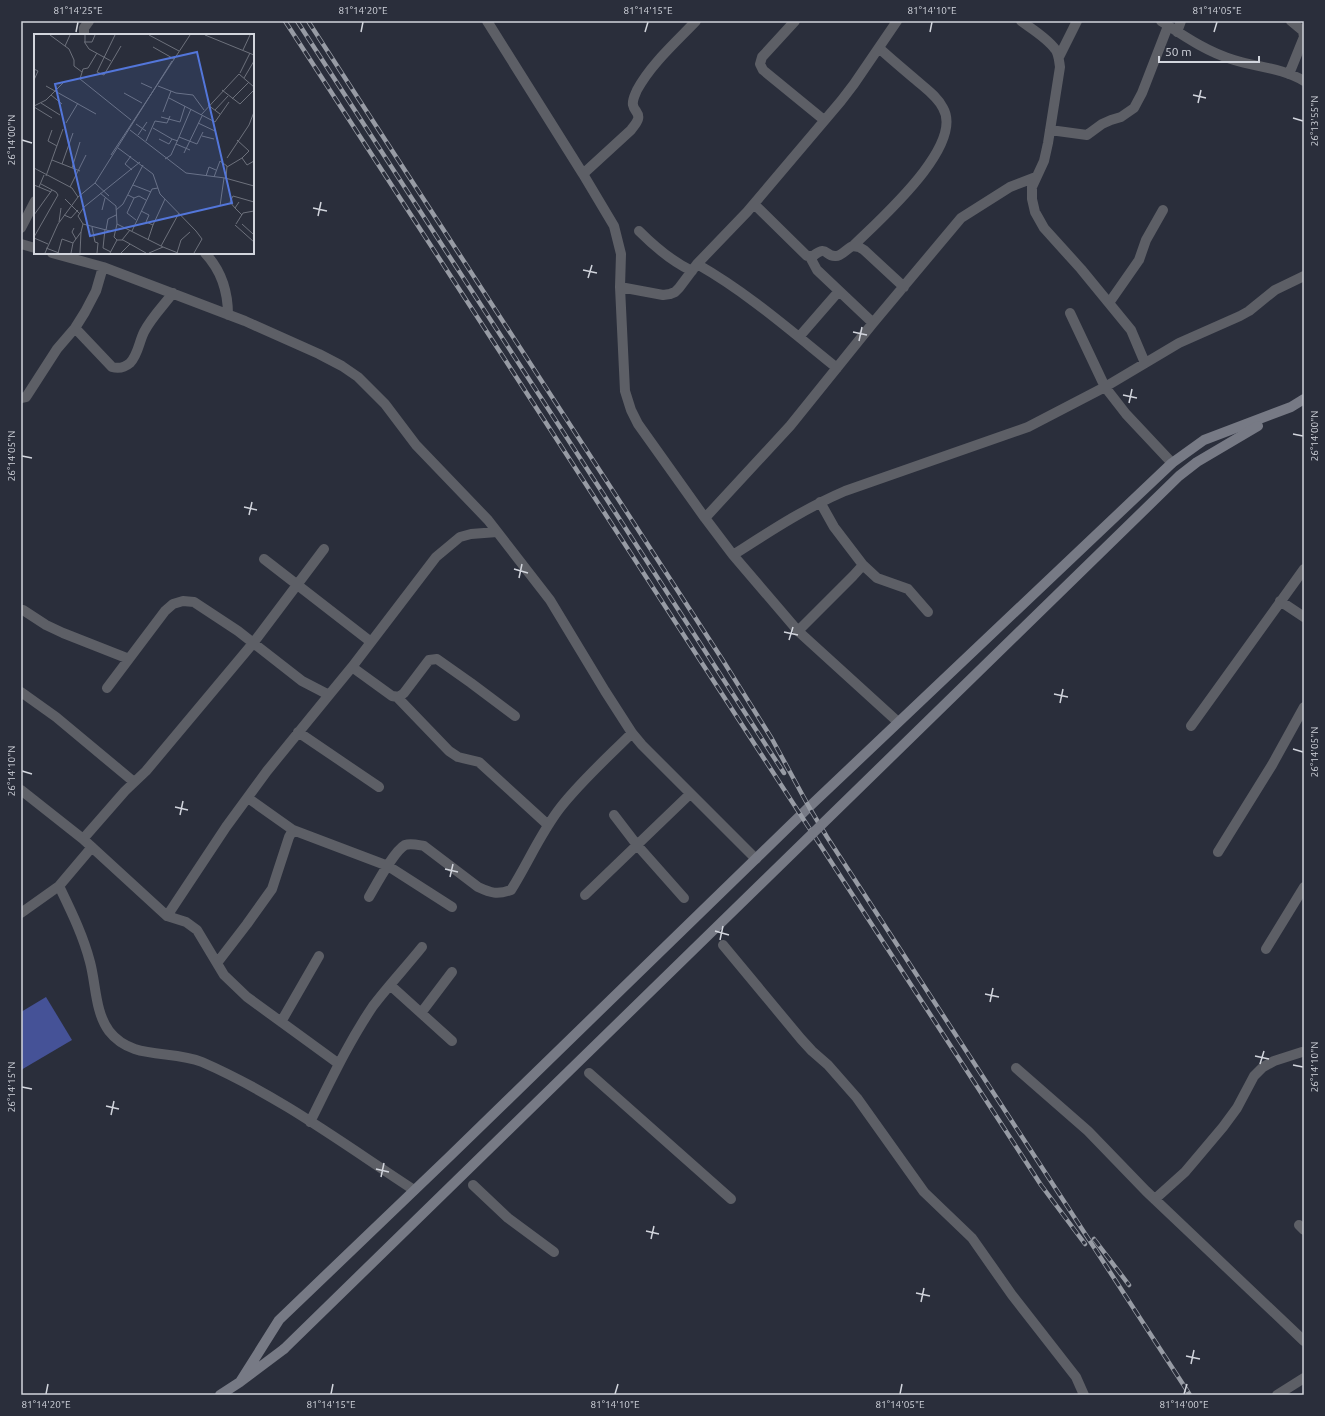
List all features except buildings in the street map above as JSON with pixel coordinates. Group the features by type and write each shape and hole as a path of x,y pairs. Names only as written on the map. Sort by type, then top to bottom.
{"street":[{"path":"84,34 84,28 89,21"},
{"path":"487,21 614,226 621,254 620,287 623,376 625,391 631,410 647,436 705,518 733,555 798,631 898,722"},
{"path":"583,174 631,130 636,123 639,114 633,106 633,99 637,90 648,73 696,21"},
{"path":"795,21 762,57 760,64 763,70 824,120"},
{"path":"620,287 663,295 675,292 694,268 754,204 854,84 897,21"},
{"path":"1021,21 1047,41 1055,50 1059,57 1060,67 1044,160 1032,187 1032,199 1035,212 1044,228 1131,330 1145,363"},
{"path":"1059,57 1077,21"},
{"path":"1177,32 1181,21"},
{"path":"1289,74 1304,37 1298,26 1291,21"},
{"path":"1050,130 1087,135 1102,124 1121,117 1134,108 1142,93 1164,23 1190,41 1234,60 1289,74 1304,81"},
{"path":"810,256 823,250 834,256 838,256 853,246 910,189 931,162 947,130 946,114 940,103 931,92 878,48"},
{"path":"705,518 790,426 873,323 961,218 1010,187 1036,177"},
{"path":"21,228 34,203"},
{"path":"754,204 804,253 810,256 817,270 873,323"},
{"path":"1109,303 1139,260 1146,240 1163,210"},
{"path":"639,231 663,254 679,265 694,268 717,276 746,295 837,368"},
{"path":"21,244 34,248"},
{"path":"853,246 864,250 904,287"},
{"path":"56,254 103,267 228,315 319,354 342,366 358,377 385,404 416,445 497,532 550,600 632,732 647,750 756,859"},
{"path":"206,254 211,260 224,284 228,302 228,315"},
{"path":"21,398 26,397 57,349 75,328 92,300 103,267"},
{"path":"733,555 820,502 845,491 1028,427 1105,387 1179,343 1240,316 1249,311 1275,290 1304,276"},
{"path":"799,337 839,291"},
{"path":"75,328 112,367 124,368 135,356 144,332 149,324 173,293"},
{"path":"1070,313 1105,387 1126,414 1172,463"},
{"path":"222,1394 284,1349 1179,476 1197,462 1304,399"},
{"path":"240,1382 279,1320 898,722 1172,463 1204,440 1291,407"},
{"path":"820,502 834,527 863,565 878,578 908,589 928,612"},
{"path":"167,916 226,826 267,771 352,667 436,557 460,536 497,532"},
{"path":"83,839 125,791 146,771 254,642 324,549"},
{"path":"264,559 371,642"},
{"path":"798,631 863,565"},
{"path":"1191,726 1280,600 1304,569"},
{"path":"1280,600 1304,617"},
{"path":"107,688 165,611 173,604 183,601 194,602 254,642 268,656 302,681 328,695"},
{"path":"23,610 46,625 129,659"},
{"path":"397,697 402,696 429,660 437,659 515,716"},
{"path":"352,667 392,696 397,697 449,751 458,757 479,762 548,825"},
{"path":"21,692 62,722 134,782"},
{"path":"1218,852 1272,765 1304,707"},
{"path":"298,732 379,787"},
{"path":"369,897 398,850 407,844 424,846 478,887 488,892 500,893 510,890 542,834 560,808 578,787 632,732"},
{"path":"21,791 83,839 167,916 186,922 198,930 224,975 233,984 247,997 339,1064"},
{"path":"585,895 690,794"},
{"path":"248,798 293,830 388,866 452,907"},
{"path":"614,815 637,845 684,898"},
{"path":"218,963 272,889 289,837 293,830"},
{"path":"21,913 60,886 92,847"},
{"path":"60,886 86,947 91,963 100,1012 109,1031 121,1043 150,1054 177,1055 201,1062 266,1094 414,1190"},
{"path":"1266,950 1304,887"},
{"path":"722,945 806,1045 842,1079 924,1192 972,1238 1012,1295 1076,1377 1084,1395"},
{"path":"310,1122 339,1064 362,1023 390,985 422,947"},
{"path":"281,1022 319,956"},
{"path":"421,1013 452,972"},
{"path":"390,985 452,1041"},
{"path":"1155,1199 1185,1172 1223,1127 1237,1108 1254,1076 1263,1067 1274,1061 1302,1052"},
{"path":"1016,1068 1088,1131 1155,1199 1304,1341"},
{"path":"589,1073 731,1199"},
{"path":"473,1185 508,1218 554,1252"},
{"path":"1277,1395 1304,1378"}],"railway":[{"path":"285,21 1041,1185 1085,1244"},
{"path":"297,21 784,773"},
{"path":"308,21 722,659 772,739 827,837 1190,1395"},
{"path":"1094,1239 1129,1285"}]}
